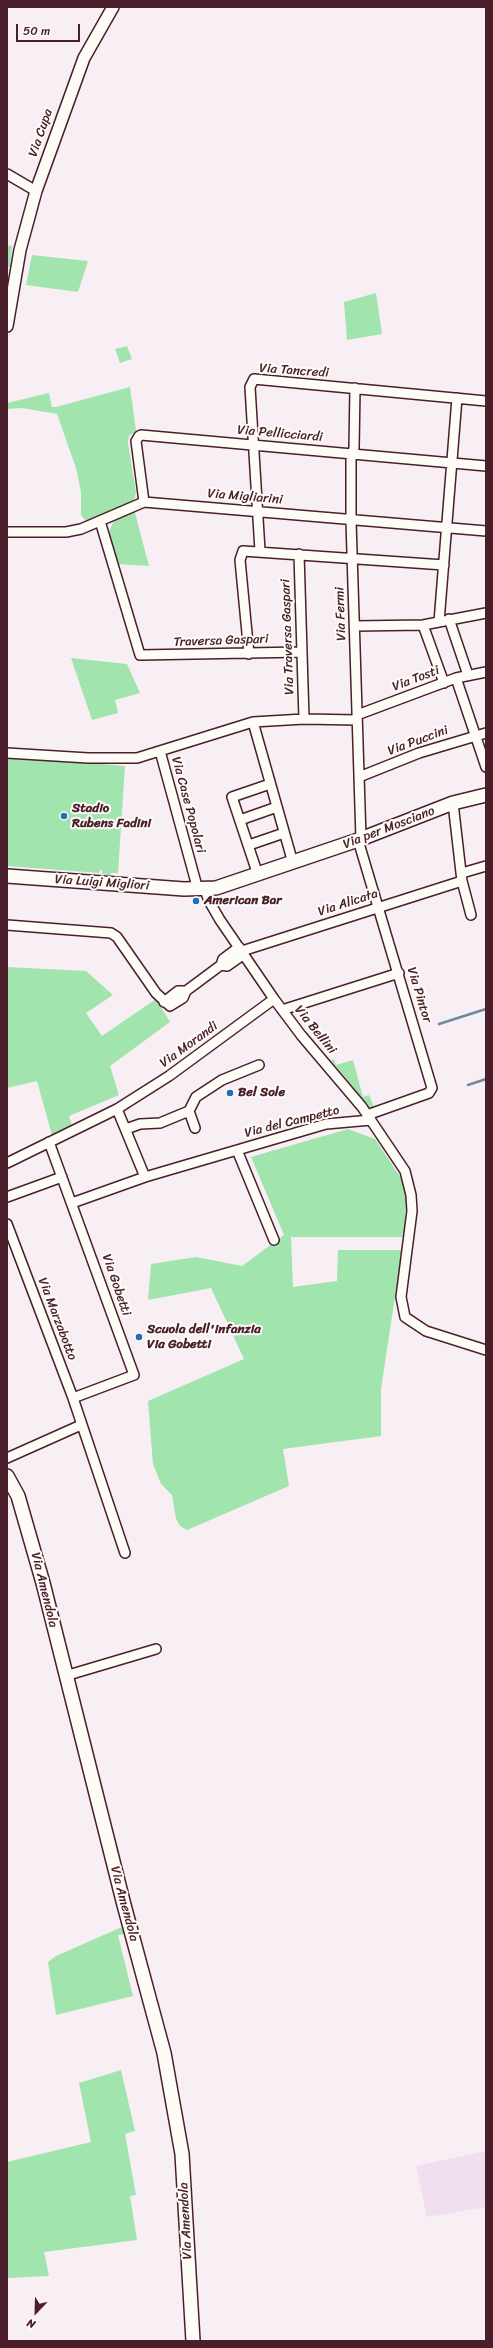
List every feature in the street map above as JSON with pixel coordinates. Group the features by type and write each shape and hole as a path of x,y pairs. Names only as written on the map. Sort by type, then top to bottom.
{"main road":[{"name":"Via per Mosciano","path":"202,890 258,875 360,840 453,803 486,794"},
{"name":"Via Luigi Migliori","path":"7,876 202,890"},
{"name":"Via Amendola","path":"7,1476 18,1496 43,1583 65,1676 164,2053 176,2113 182,2154 193,2341"}],"street":[{"name":"Via Cupa","path":"7,326 11,274 36,191 84,58 113,7"},
{"path":"7,174 36,191"},
{"name":"Via Tancredi","path":"260,551 250,387 254,380 486,401"},
{"name":"Via Fermi","path":"355,388 351,521 360,840"},
{"path":"439,622 457,398"},
{"name":"Via Pellicciardi","path":"144,502 136,441 139,436 486,466"},
{"name":"Via Migliarini","path":"7,532 66,532 81,529 144,502 258,511 351,521 486,531"},
{"name":"Traversa Gaspari","path":"100,521 140,655 302,652"},
{"path":"249,654 240,560 243,551 444,565"},
{"name":"Via Traversa Gaspari","path":"299,554 304,719"},
{"path":"355,626 423,625 486,613"},
{"path":"449,619 468,675"},
{"path":"423,625 444,683"},
{"name":"Via Tosti","path":"357,717 456,678 486,672"},
{"path":"456,678 486,766"},
{"path":"293,863 253,722 357,717"},
{"name":"Via Case Popolari","path":"202,890 160,751 253,722"},
{"name":"Via Puccini","path":"359,777 419,753 475,735 486,733"},
{"path":"7,753 115,759 137,758 160,751"},
{"path":"258,875 232,797 270,784"},
{"path":"453,803 462,877 471,915"},
{"path":"240,820 277,807"},
{"path":"249,845 284,833"},
{"name":"Via Pintor","path":"360,840 378,907 399,973 432,1088 429,1093 369,1117"},
{"name":"Via Alicata","path":"7,925 110,933 117,938 164,1002 178,991 186,991 221,965 227,966 242,950 378,907 462,877 486,866"},
{"name":"Via Bellini","path":"202,890 274,1000 369,1117"},
{"path":"282,1010 399,973"},
{"name":"Via Morandi","path":"117,1109 169,1076 274,1000"},
{"path":"126,1129 140,1124 160,1123 189,1111 196,1097 222,1080 259,1065"},
{"path":"7,1163 117,1109 145,1177"},
{"path":"189,1111 195,1128"},
{"path":"369,1117 401,1163 411,1195 409,1247 401,1297 405,1317 426,1331 486,1350"},
{"name":"Via del Campetto","path":"72,1203 145,1177 326,1124 369,1117"},
{"name":"Via Gobetti","path":"49,1142 134,1375 73,1398"},
{"path":"237,1150 274,1240"},
{"path":"7,1197 62,1177"},
{"name":"Via Marzabotto","path":"7,1224 73,1398 125,1553"},
{"path":"7,1458 81,1425"},
{"path":"65,1676 156,1649"}],"shaded area":[{"path":"486,2151 486,2207 427,2217 416,2166"}],"green space":[{"path":"7,245 12,246 10,267 7,267"},
{"path":"32,255 88,261 78,292 26,285"},
{"path":"376,293 382,334 347,340 344,302"},
{"path":"127,346 132,359 120,363 115,349"},
{"path":"130,387 136,431 129,436 128,443 136,493 135,498 129,504 87,522 81,515 81,492 76,468 57,414 22,408 7,409 7,403 49,393 52,407 56,407"},
{"path":"134,509 149,566 117,564 108,534 114,520"},
{"path":"71,658 127,664 140,693 115,700 118,713 92,720"},
{"name":"Stadio Rubens Fadini","path":"7,756 125,766 118,873 111,873 111,875 102,874 102,870 100,870 99,873 7,866"},
{"path":"7,967 86,971 113,995 86,1013 102,1036 156,999 170,1022 110,1066 119,1095 69,1116 72,1126 52,1135 37,1081 7,1088"},
{"path":"334,1059 336,1065 353,1060 363,1097 369,1095 374,1107 370,1108 331,1060"},
{"path":"348,1129 375,1139 407,1187 404,1237 291,1237 293,1287 337,1281 338,1250 402,1250 381,1389 381,1436 283,1449 289,1486 187,1530 180,1526 176,1519 172,1495 161,1484 153,1464 148,1401 244,1359 211,1288 148,1300 151,1264 196,1257 242,1266 284,1235 251,1157"},
{"path":"122,1927 124,1934 118,1935 133,1996 56,2015 48,1962 56,1956"},
{"path":"121,2070 135,2131 125,2134 136,2195 130,2196 137,2240 44,2252 49,2276 7,2278 7,2162 91,2142 79,2083"}],"waterway":[{"path":"439,1024 486,1009"},
{"path":"468,1085 486,1079"}],"place":[{"name":"Stadio Rubens Fadini","path":"64,816"},
{"name":"American Bar","path":"196,901"},
{"name":"Bel Sole","path":"230,1093"},
{"name":"Scuola dell'infanzia Via Gobetti","path":"139,1337"}]}
